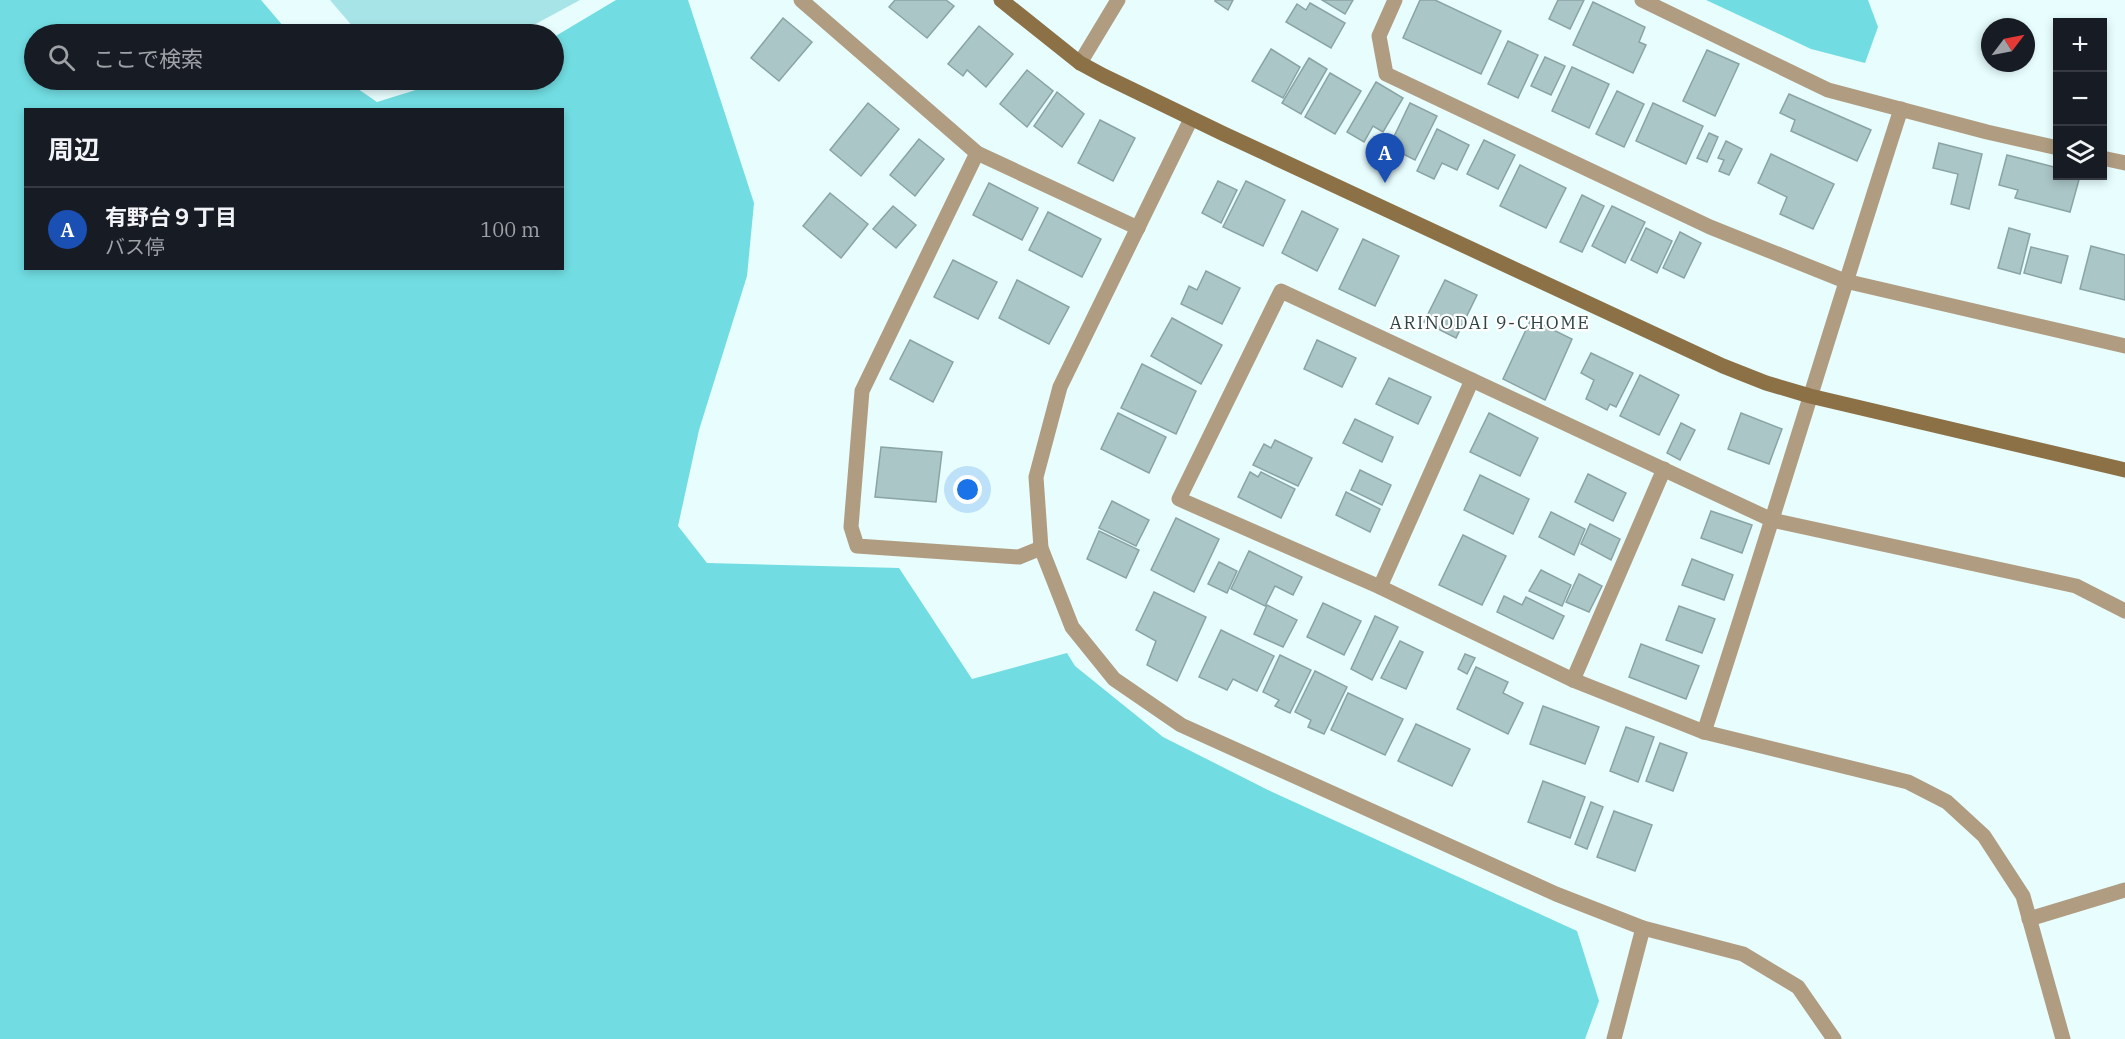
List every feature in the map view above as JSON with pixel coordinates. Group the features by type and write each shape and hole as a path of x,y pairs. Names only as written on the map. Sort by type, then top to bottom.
{"street":[{"path":"801,0 977,153 1138,228"},
{"path":"1001,0 1080,63 1191,119 1723,366 1766,383 1810,396 2125,470"},
{"path":"1080,63 1118,0"},
{"path":"1395,0 1378,36 1386,74 1710,227 1845,281 2125,346"},
{"path":"1642,0 1828,90 2053,147"},
{"path":"1704,732 1901,109"},
{"path":"1191,119 1060,387 1036,477 1041,548 1072,627 1114,679 1180,725 1556,894 1643,928 1743,954 1798,987 1833,1039"},
{"path":"977,153 862,391 851,527 857,546 1019,557 1041,548"},
{"path":"2107,159 2125,163"},
{"path":"2063,1039 2023,896 1984,836 1947,802 1908,782 1704,732 1573,680 1380,587 1179,499 1281,291 1772,520 2076,586 2125,611"},
{"path":"1380,587 1472,380"},
{"path":"1573,680 1665,469"},
{"path":"2029,919 2125,890"},
{"path":"1614,1039 1643,928"}],"shaded area":[{"path":"0,0 261,0 281,24 24,24 24,90 360,90 377,102 416,90 564,90 564,31 616,0 688,0 754,203 747,276 699,430 678,526 707,563 899,568 972,679 1067,653 1075,666 1163,737 1268,790 1577,931 1599,1001 1585,1039 0,1039"},
{"path":"330,0 580,0 536,24 351,24"},
{"path":"1706,0 1868,0 1878,27 1865,63 1811,49"}],"building":[{"path":"895,0 946,0 954,6 927,38 889,7"},
{"path":"1215,0 1233,0 1228,10"},
{"path":"1322,0 1353,0 1345,14"},
{"path":"1420,0 1435,0 1501,31 1481,74 1403,38"},
{"path":"1558,0 1584,0 1570,29 1549,19"},
{"path":"1593,2 1645,27 1639,42 1646,45 1633,73 1573,45"},
{"path":"1310,3 1345,23 1331,48 1286,22 1297,4 1306,10"},
{"path":"783,18 812,42 779,81 751,58"},
{"path":"979,26 1013,54 986,87 967,70 963,76 948,64"},
{"path":"1508,41 1538,55 1518,98 1488,84"},
{"path":"1271,49 1300,67 1283,98 1252,81"},
{"path":"1707,50 1739,64 1715,116 1683,101"},
{"path":"1545,57 1565,66 1551,95 1531,86"},
{"path":"1309,58 1327,69 1301,114 1282,103"},
{"path":"1572,67 1609,84 1589,128 1552,111"},
{"path":"1027,70 1053,91 1027,127 1000,104"},
{"path":"1330,73 1361,91 1335,134 1305,117"},
{"path":"1376,82 1403,98 1383,132 1373,126 1364,142 1347,132"},
{"path":"1617,91 1644,104 1624,147 1596,134"},
{"path":"1057,92 1084,114 1062,147 1034,126"},
{"path":"1789,94 1871,130 1857,161 1791,131 1795,120 1780,113"},
{"path":"868,103 899,129 861,176 830,150"},
{"path":"1410,103 1437,116 1415,160 1389,147"},
{"path":"1653,103 1703,126 1686,164 1636,141"},
{"path":"1100,120 1135,138 1113,181 1078,163"},
{"path":"1437,129 1469,145 1457,170 1442,163 1434,179 1417,171"},
{"path":"1709,133 1718,137 1707,162 1697,158"},
{"path":"919,139 944,159 915,196 890,175"},
{"path":"1484,140 1515,155 1498,189 1467,174"},
{"path":"1726,141 1742,149 1729,175 1719,171 1724,160 1718,158"},
{"path":"1939,143 1982,154 1969,209 1951,204 1958,174 1933,168"},
{"path":"1771,154 1834,184 1813,229 1780,214 1787,197 1758,183"},
{"path":"2007,155 2053,167 2053,180 2079,180 2070,212 2015,198 2018,190 1999,185"},
{"path":"1520,165 1566,188 1546,228 1500,206"},
{"path":"1218,181 1237,190 1221,223 1202,213"},
{"path":"1246,181 1285,200 1263,246 1223,227"},
{"path":"989,183 1038,208 1022,240 973,215"},
{"path":"830,193 868,224 841,258 803,226"},
{"path":"1582,195 1604,206 1582,252 1560,242"},
{"path":"893,206 916,225 896,248 873,229"},
{"path":"1612,206 1645,222 1625,263 1592,246"},
{"path":"1302,211 1338,229 1317,271 1282,253"},
{"path":"1048,212 1101,239 1082,277 1029,250"},
{"path":"1646,228 1672,241 1657,273 1631,260"},
{"path":"2009,228 2030,234 2020,274 1998,268"},
{"path":"1680,232 1701,243 1684,278 1663,268"},
{"path":"1363,239 1399,256 1375,306 1339,289"},
{"path":"2091,246 2125,255 2125,300 2080,289"},
{"path":"2031,247 2068,256 2061,283 2024,273"},
{"path":"953,260 997,282 978,319 934,297"},
{"path":"1206,271 1240,288 1222,324 1181,304 1189,286 1197,290"},
{"path":"1017,280 1069,307 1049,344 999,318"},
{"path":"1445,280 1477,295 1456,338 1424,322"},
{"path":"1172,318 1222,345 1201,384 1151,356"},
{"path":"1531,319 1572,339 1545,400 1503,379"},
{"path":"910,340 953,362 933,402 890,379"},
{"path":"1317,340 1356,358 1342,387 1304,369"},
{"path":"1591,353 1633,373 1616,407 1610,404 1607,410 1586,399 1594,380 1581,373"},
{"path":"1142,364 1196,391 1176,434 1121,408"},
{"path":"1640,375 1679,395 1659,435 1620,416"},
{"path":"1389,378 1431,397 1418,424 1376,404"},
{"path":"1118,413 1166,437 1149,473 1101,449"},
{"path":"1489,413 1538,438 1520,476 1470,452"},
{"path":"1741,413 1782,429 1769,464 1728,449"},
{"path":"1355,419 1393,437 1382,462 1343,443"},
{"path":"1681,423 1695,430 1680,460 1667,453"},
{"path":"1275,440 1312,458 1298,486 1253,465 1264,444 1271,448"},
{"path":"881,447 942,452 936,502 875,497"},
{"path":"1360,470 1391,485 1382,505 1351,490"},
{"path":"1250,472 1258,477 1261,472 1295,489 1281,518 1238,497"},
{"path":"1588,474 1626,493 1613,521 1575,502"},
{"path":"1480,475 1529,499 1513,534 1464,510"},
{"path":"1346,492 1380,509 1370,532 1336,515"},
{"path":"1112,501 1149,520 1136,546 1099,528"},
{"path":"1711,511 1752,525 1742,553 1701,538"},
{"path":"1551,512 1585,529 1574,555 1539,537"},
{"path":"1176,518 1219,539 1194,592 1151,570"},
{"path":"1590,524 1620,539 1611,560 1581,544"},
{"path":"1099,531 1139,550 1126,578 1087,559"},
{"path":"1463,535 1506,556 1482,605 1439,585"},
{"path":"1249,551 1302,577 1293,595 1275,586 1265,606 1231,589"},
{"path":"1692,559 1733,575 1724,600 1682,585"},
{"path":"1219,562 1237,571 1227,593 1208,584"},
{"path":"1541,570 1571,585 1562,606 1529,591"},
{"path":"1579,574 1602,586 1589,612 1566,602"},
{"path":"1154,592 1206,617 1177,681 1147,665 1156,641 1136,630"},
{"path":"1504,596 1522,605 1526,597 1564,616 1553,639 1497,612"},
{"path":"1323,603 1361,621 1344,655 1307,637"},
{"path":"1267,605 1297,620 1283,647 1254,634"},
{"path":"1679,606 1715,619 1702,653 1666,640"},
{"path":"1375,616 1398,627 1372,680 1351,669"},
{"path":"1221,630 1274,656 1257,691 1233,679 1227,690 1199,677"},
{"path":"1400,641 1423,652 1406,689 1381,678"},
{"path":"1641,644 1699,666 1686,699 1629,677"},
{"path":"1465,654 1475,658 1467,674 1458,669"},
{"path":"1280,655 1311,670 1290,713 1275,706 1279,700 1263,692"},
{"path":"1476,667 1508,682 1503,693 1523,703 1508,734 1457,709"},
{"path":"1315,671 1347,687 1324,734 1308,727 1311,720 1295,712"},
{"path":"1348,693 1403,719 1385,755 1331,730"},
{"path":"1543,706 1599,727 1585,764 1530,744"},
{"path":"1416,724 1470,749 1452,786 1398,761"},
{"path":"1626,727 1654,737 1638,782 1610,771"},
{"path":"1660,743 1687,753 1673,791 1646,781"},
{"path":"1543,781 1585,797 1570,838 1528,822"},
{"path":"1591,802 1603,807 1587,849 1575,844"},
{"path":"1614,811 1652,825 1635,871 1597,857"}],"place":[{"name":"有野台９丁目","path":"1385,183"}],"district":[{"name":"ARINODAI 9-CHOME","path":"1490,323"}]}
